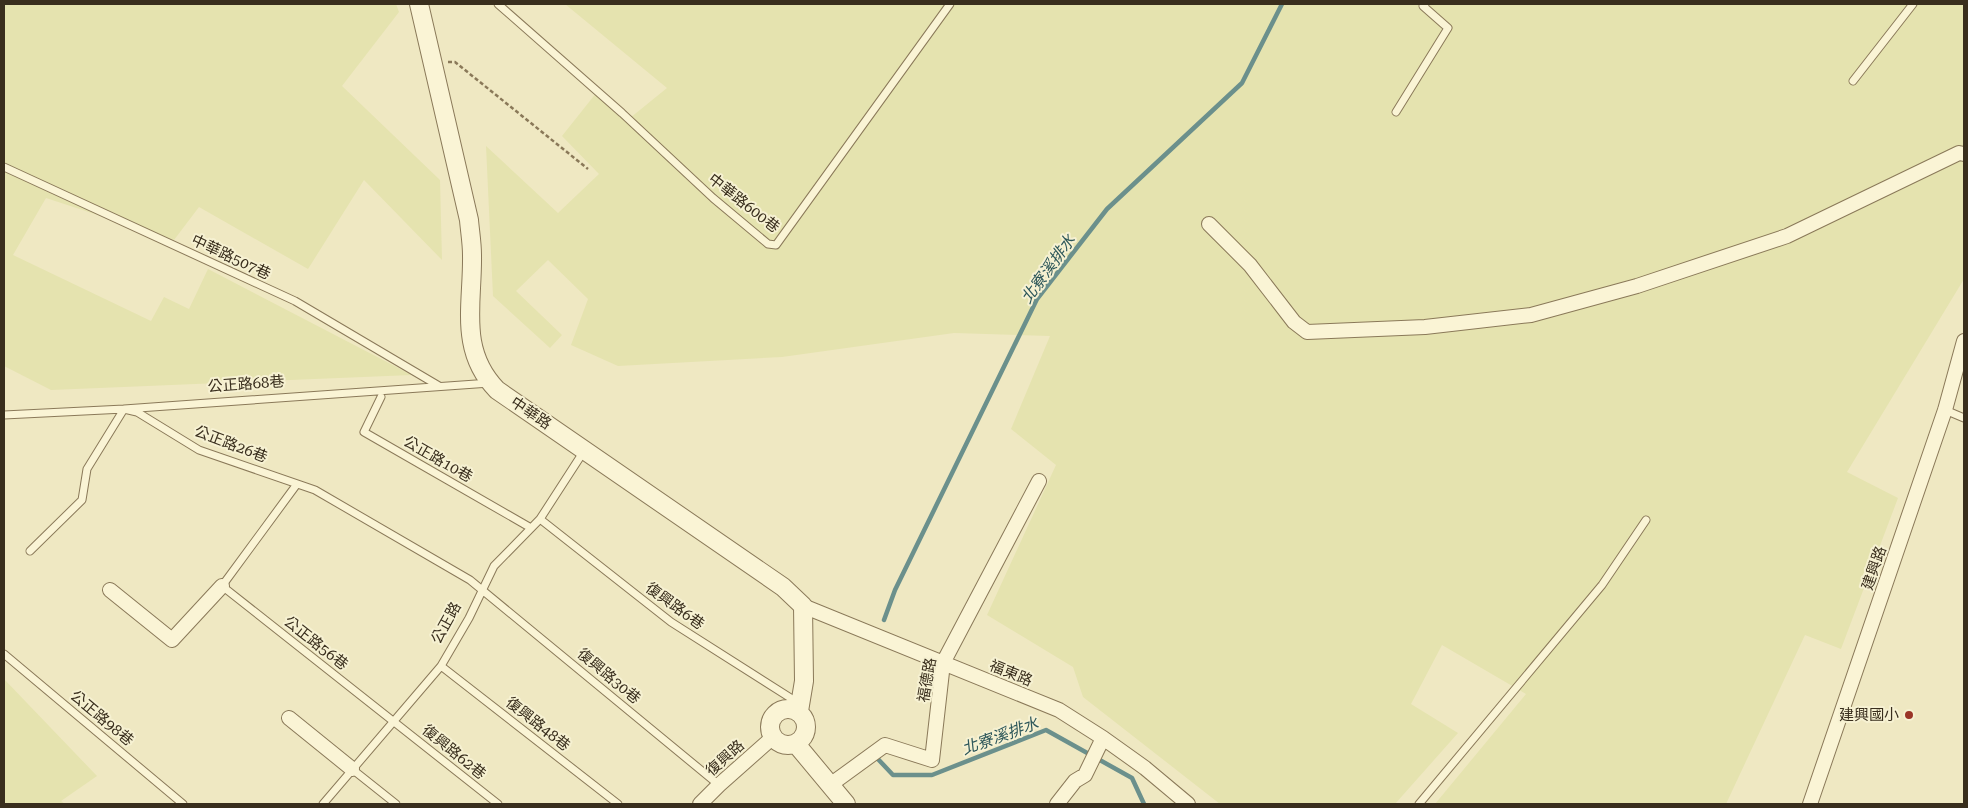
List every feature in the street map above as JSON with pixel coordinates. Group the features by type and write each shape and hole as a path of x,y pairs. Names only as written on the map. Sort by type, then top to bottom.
{"street":[{"name":"中華路","path":"419,4 470,220 472,256 469,315 475,356 490,383 497,390 783,587 803,606"},
{"path":"1209,224 1250,265 1294,322 1307,332 1425,327 1531,315 1637,286 1787,236 1959,153 1964,154"},
{"name":"建興路","path":"1810,804 1945,410 1964,341"},
{"name":"福德路","path":"830,785 885,746 932,760 943,663 1039,481"},
{"path":"110,590 172,640 222,586"},
{"path":"799,708 777,713 770,724 772,738 783,746 796,744 804,736 806,726 799,708 804,681 803,606"},
{"name":"福東路","path":"803,606 1060,710 1145,768 1188,804"},
{"path":"289,718 352,769"},
{"name":"復興路","path":"700,804 772,738"},
{"path":"1057,804 1075,781 1085,775 1103,738"},
{"path":"796,744 846,804"}],"lane":[{"name":"中華路600巷","path":"498,4 622,113 713,198 768,244 776,245 950,4"},
{"path":"1853,81 1912,4"},
{"path":"1396,112 1448,28 1423,5"},
{"name":"中華路507巷","path":"4,167 295,301 439,386"},
{"name":"公正路68巷","path":"4,415 124,409 490,383"},
{"name":"公正路10巷","path":"381,397 364,432 531,528"},
{"path":"30,552 82,500 87,469 124,409"},
{"name":"公正路26巷","path":"124,409 137,412 199,450 315,490 482,588"},
{"path":"1945,410 1964,418"},
{"name":"公正路","path":"323,804 441,666 469,618 494,566 540,519 584,450"},
{"path":"222,586 297,484"},
{"name":"復興路6巷","path":"540,519 671,622 799,708"},
{"path":"1419,804 1602,585 1646,520"},
{"name":"公正路56巷","path":"222,586 394,721"},
{"name":"復興路30巷","path":"482,588 719,785"},
{"name":"公正路98巷","path":"4,654 183,804"},
{"name":"復興路48巷","path":"441,666 618,804"},
{"name":"復興路62巷","path":"394,721 498,804"},
{"path":"352,769 396,804"}],"path":[{"path":"434,64 455,62 588,169"}],"shaded area":[{"path":"4,4 396,4 399,12 342,86 440,180 442,260 364,180 308,269 199,207 174,240 46,198 13,255 151,321 164,297 189,309 208,269 412,375 51,390 4,366"},
{"path":"565,4 1964,4 1964,279 1847,472 1898,498 1841,649 1805,635 1726,804 1435,804 1526,694 1442,645 1411,704 1458,733 1395,804 1220,804 1083,697 1073,667 987,615 1056,465 1011,429 1050,336 954,333 782,357 618,366 571,345 588,299 548,260 516,291 562,335 550,348 493,296 486,146 558,213 599,174 562,136 597,92 630,118 667,88"},
{"path":"4,679 97,776 61,801 65,804 4,804"}],"waterway":[{"name":"北寮溪排水","path":"884,620 895,590 1037,299 1107,209 1242,83 1282,4"},
{"name":"北寮溪排水","path":"877,758 893,775 932,775 1046,730 1132,778 1144,804"}],"place":[{"name":"建興國小","path":"1909,715"}]}
